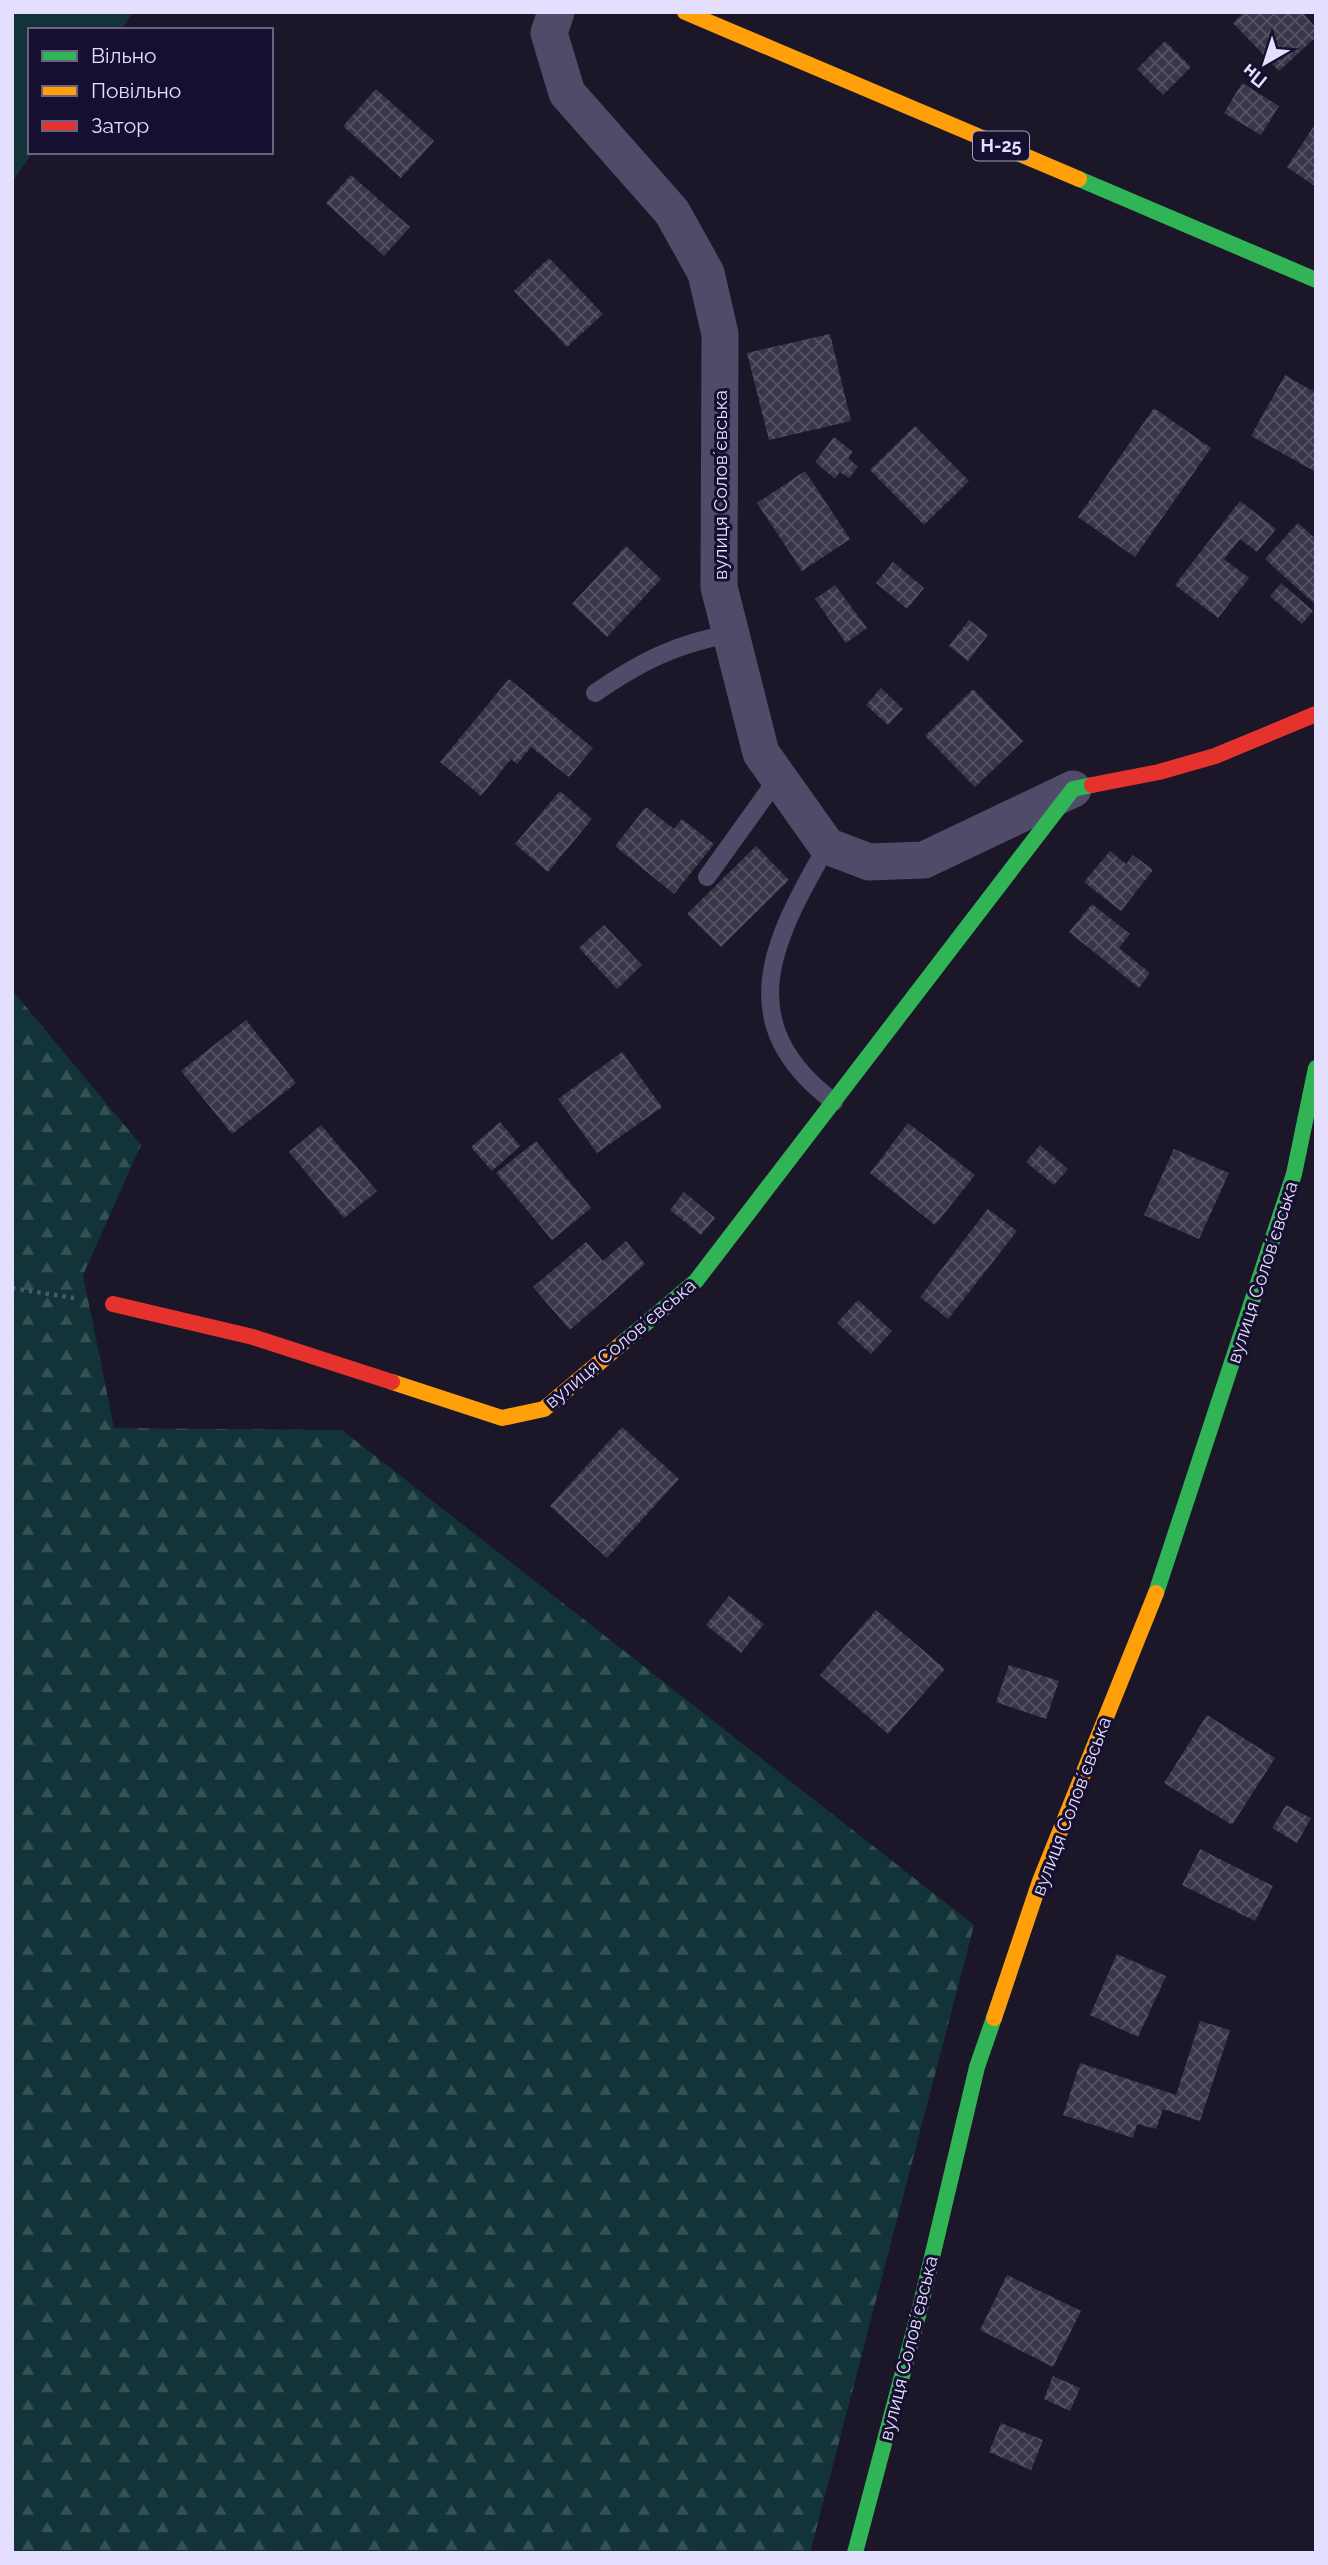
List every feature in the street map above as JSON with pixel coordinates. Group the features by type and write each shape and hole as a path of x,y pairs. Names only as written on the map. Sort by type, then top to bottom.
{"street":[{"name":"вулиця Соловʼєвська","path":"556,12 549,33 567,93 672,212 706,273 720,334 719,587 761,753 827,846"},
{"name":"Н-25","path":"685,12 1316,280"},
{"path":"827,846 869,862 924,860 1073,789 1159,772 1215,755 1316,714"},
{"name":"вулиця Соловʼєвська","path":"113,1304 253,1337 502,1418 544,1409 696,1280 1073,789"},
{"name":"вулиця Соловʼєвська","path":"855,2553 920,2308 977,2067 1040,1881 1170,1557 1294,1174 1316,1068"}],"lane":[{"path":"595,693 656,655 690,641 731,634"},
{"path":"707,877 778,778"},
{"path":"827,846 793,904 776,952 769,992 773,1025 784,1052 799,1072 834,1102"}],"path":[{"path":"12,1288 113,1304"}],"green space":[{"path":"12,12 133,12 122,28 28,28 28,154 32,154 12,182"},
{"path":"12,990 141,1145 83,1275 114,1428 342,1430 974,1925 810,2553 12,2553"}],"building":[{"path":"1244,12 1302,12 1316,28 1316,37 1279,71 1233,23"},
{"path":"1165,41 1191,67 1163,95 1137,69"},
{"path":"1242,83 1279,106 1261,135 1224,113"},
{"path":"376,89 434,141 401,178 343,126"},
{"path":"1316,123 1316,187 1287,167"},
{"path":"351,175 410,227 384,256 326,203"},
{"path":"549,258 603,314 567,347 514,291"},
{"path":"830,334 851,421 769,440 747,353"},
{"path":"1285,375 1316,393 1316,472 1251,436"},
{"path":"1154,408 1211,448 1135,557 1078,517"},
{"path":"915,426 969,481 924,525 870,470"},
{"path":"834,437 853,452 848,458 858,467 849,478 840,472 835,479 815,462"},
{"path":"805,471 850,539 802,571 757,503"},
{"path":"1240,501 1276,529 1257,552 1240,539 1224,559 1249,578 1218,618 1175,585"},
{"path":"1298,523 1316,539 1316,605 1265,559"},
{"path":"626,546 661,579 607,637 572,604"},
{"path":"893,562 924,588 907,609 876,583"},
{"path":"1281,583 1313,611 1302,624 1270,596"},
{"path":"835,585 867,628 846,643 815,599"},
{"path":"969,620 988,635 968,661 949,646"},
{"path":"509,679 593,748 569,777 531,747 517,764 511,759 481,796 440,762"},
{"path":"881,688 903,709 888,725 866,705"},
{"path":"973,689 1023,741 975,787 925,736"},
{"path":"560,791 592,819 548,872 515,844"},
{"path":"646,807 674,829 682,819 714,844 674,894 615,846"},
{"path":"756,846 789,880 721,947 687,914"},
{"path":"1110,851 1126,864 1133,855 1153,870 1121,911 1084,882"},
{"path":"1092,904 1130,934 1119,948 1150,973 1139,988 1069,932"},
{"path":"604,925 642,965 617,989 579,948"},
{"path":"246,1020 296,1083 232,1134 181,1071"},
{"path":"622,1052 662,1107 597,1153 558,1099"},
{"path":"500,1122 520,1146 492,1171 471,1147"},
{"path":"908,1123 975,1175 935,1225 870,1173"},
{"path":"321,1125 377,1191 344,1218 289,1152"},
{"path":"536,1141 591,1208 552,1240 496,1173"},
{"path":"1040,1145 1068,1169 1054,1185 1026,1162"},
{"path":"1174,1149 1229,1173 1199,1239 1144,1215"},
{"path":"684,1192 715,1218 701,1235 670,1210"},
{"path":"988,1209 1017,1231 948,1319 920,1297"},
{"path":"626,1241 645,1264 570,1330 533,1287 586,1242 603,1261"},
{"path":"858,1300 892,1331 871,1354 837,1323"},
{"path":"622,1427 679,1479 607,1558 550,1506"},
{"path":"729,1596 764,1624 741,1653 706,1625"},
{"path":"876,1610 945,1669 888,1734 820,1675"},
{"path":"1009,1665 1059,1681 1046,1719 996,1702"},
{"path":"1207,1715 1275,1758 1232,1825 1164,1783"},
{"path":"1286,1805 1311,1818 1297,1843 1272,1828"},
{"path":"1200,1849 1273,1886 1255,1921 1182,1885"},
{"path":"1117,1954 1166,1976 1138,2037 1090,2015"},
{"path":"1200,2021 1230,2030 1200,2121 1163,2109 1156,2129 1137,2124 1133,2138 1063,2115 1080,2063 1176,2095"},
{"path":"1007,2275 1081,2311 1053,2367 980,2330"},
{"path":"1053,2376 1080,2388 1070,2411 1044,2399"},
{"path":"1001,2423 1043,2440 1031,2470 989,2452"}],"traffic: fast":[{"path":"1079,179 1316,280"},
{"path":"625,1341 696,1281 1073,789 1092,785"},
{"path":"1156,1593 1294,1174 1316,1068"},
{"path":"855,2553 920,2308 977,2067 994,2018"}],"traffic: slow":[{"path":"685,12 1079,179"},
{"path":"392,1382 502,1418 544,1409 625,1341"},
{"path":"994,2018 1040,1881 1156,1593"}],"traffic: jam":[{"path":"1092,785 1159,772 1215,756 1316,714"},
{"path":"113,1304 253,1337 392,1382"}]}
